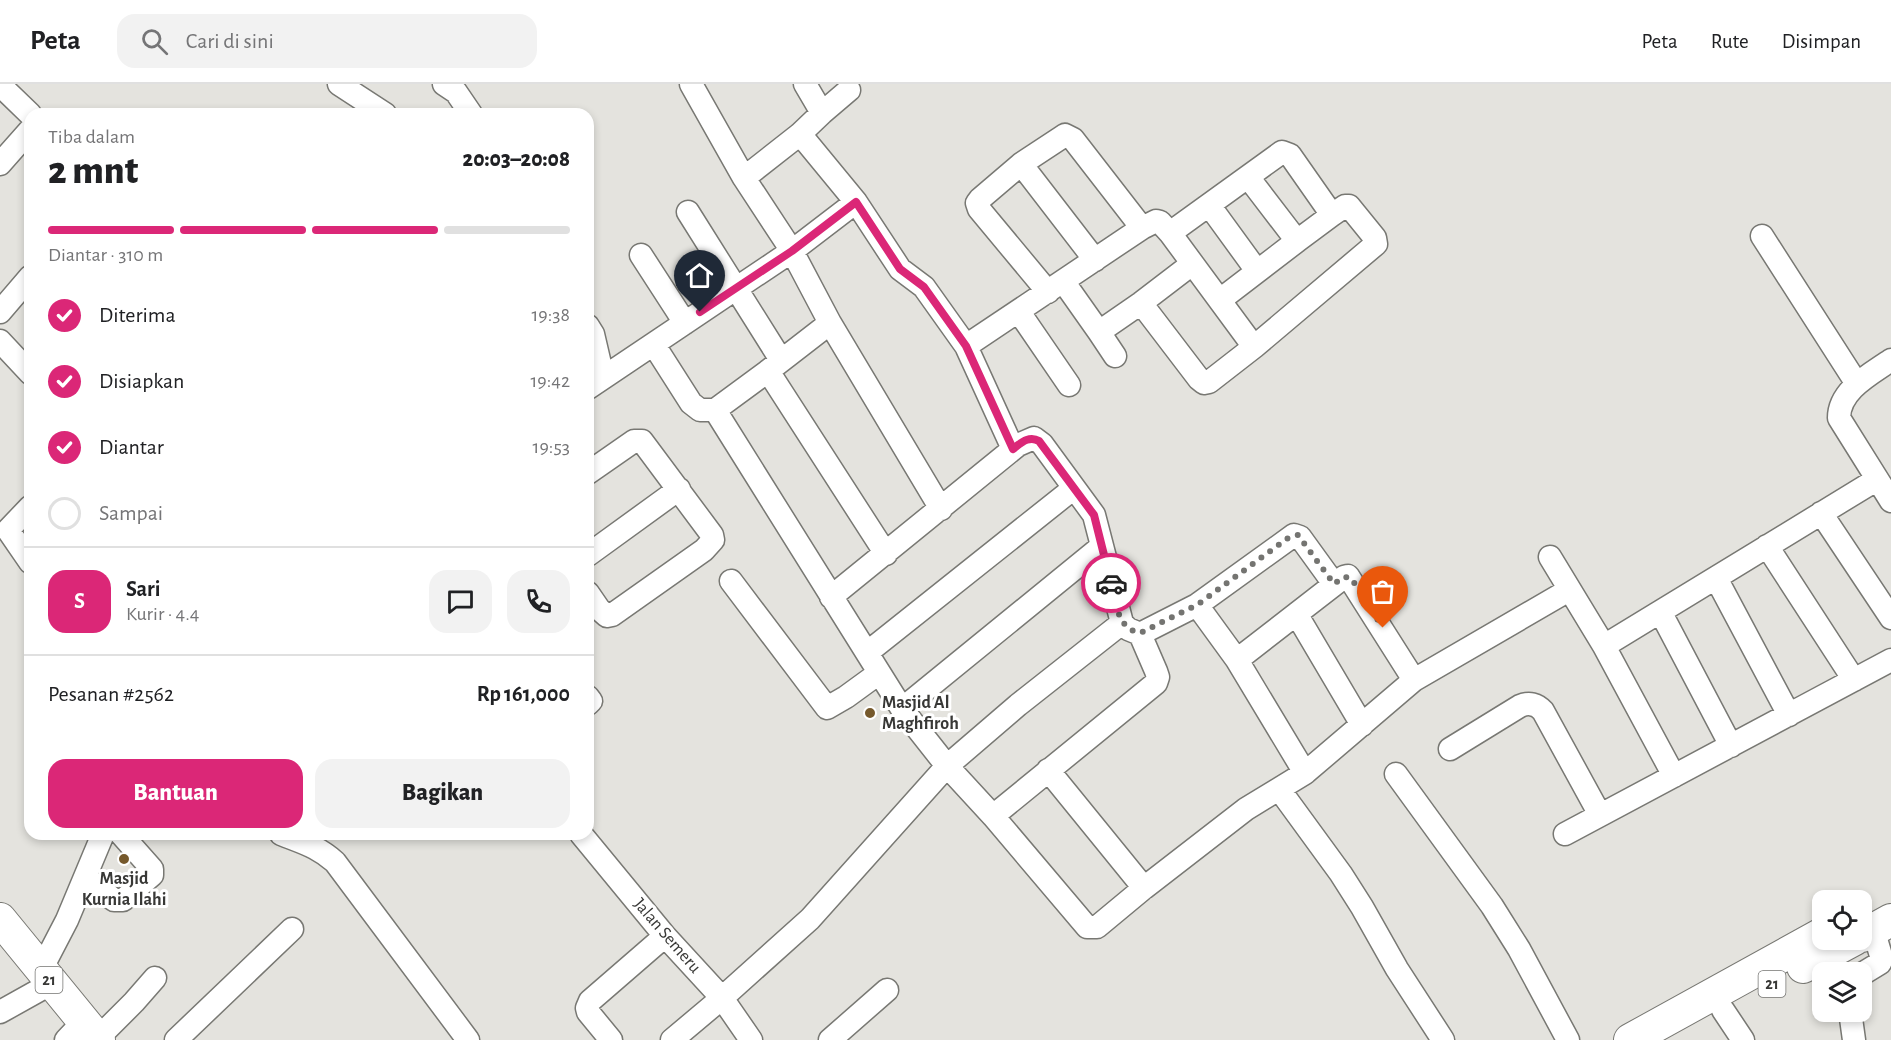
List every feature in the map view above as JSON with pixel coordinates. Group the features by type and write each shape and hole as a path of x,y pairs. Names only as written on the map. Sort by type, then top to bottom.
{"highway":[{"name":"21","path":"1630,1040 1677,1027 1723,1010 1828,954 1876,918"},
{"name":"21","path":"4,932 46,977 87,1035"},
{"name":"21","path":"1677,1027 1828,954"}],"street":[{"path":"339,84 376,108"},
{"path":"691,84 744,178 792,251 830,323 941,509"},
{"path":"805,84 822,113"},
{"path":"0,86 24,108"},
{"path":"744,178 800,134 849,90"},
{"path":"800,134 856,202 900,269 924,287 966,346 1013,449"},
{"path":"1115,356 1099,332 979,209 977,203 1021,164 1062,137 1069,136 1142,228"},
{"path":"0,164 24,137"},
{"path":"1170,233 1282,152 1288,153 1332,215"},
{"path":"1021,164 1095,260"},
{"path":"1248,177 1297,241"},
{"path":"594,365 596,382 792,251 856,202"},
{"path":"1209,205 1257,271"},
{"path":"1141,303 1199,379 1204,383 1209,382 1376,244 1375,238 1349,206 1345,206 1220,300"},
{"path":"688,212 736,287 775,365 886,554"},
{"path":"966,346 1142,228 1158,221 1170,233 1254,347"},
{"path":"1762,236 1857,384"},
{"path":"641,255 685,323"},
{"path":"1099,332 1192,264"},
{"path":"0,312 24,284"},
{"path":"1009,318 1069,386"},
{"path":"654,345 691,403 700,410 715,410 830,323"},
{"path":"594,333 628,361"},
{"path":"0,341 24,367"},
{"path":"1891,360 1857,384 1842,404 1839,418 1891,501"},
{"path":"715,410 902,709 947,766 993,816 1087,927 1097,927 1246,809 1305,772 1414,680 1569,590"},
{"path":"831,597 1013,449 1029,439 1034,438 1039,441 1094,515 1102,546 1131,628 1156,671 1158,677 1156,683 993,816"},
{"path":"594,469 638,440 647,446 712,535 713,540 710,546 612,615 603,614 594,601"},
{"path":"1604,646 1876,480"},
{"path":"868,652 1074,488"},
{"path":"594,551 678,489"},
{"path":"24,513 4,534 24,556"},
{"path":"1821,513 1891,618"},
{"path":"672,1040 810,919 947,766 1018,705 1131,628 1197,605 1294,535 1300,537 1334,584"},
{"path":"902,709 1102,546"},
{"path":"1767,546 1854,680"},
{"path":"1550,557 1604,646 1674,776"},
{"path":"1237,660 1344,577 1351,578 1414,680"},
{"path":"1716,578 1789,715"},
{"path":"731,581 826,708 846,697 879,673"},
{"path":"1197,605 1237,660 1305,772"},
{"path":"1661,613 1731,746"},
{"path":"1296,615 1362,725"},
{"path":"1565,834 1891,660"},
{"path":"1450,749 1520,706 1535,705 1543,711 1600,815"},
{"path":"1048,770 1144,888"},
{"path":"1396,774 1519,948 1568,1040"},
{"path":"1279,789 1341,874 1397,969 1443,1040"},
{"path":"0,1012 46,977 101,840"},
{"path":"86,877 114,900 123,900 152,875 152,869 126,840"},
{"path":"299,840 322,850 335,862 468,1040"},
{"name":"Jalan Semeru","path":"586,840 665,936 722,998 751,1040"},
{"path":"1872,968 1882,959 1876,918"},
{"path":"176,1040 292,929"},
{"path":"611,1040 588,1012 590,1001 665,936"},
{"path":"87,1035 134,1002 155,978"},
{"path":"830,1040 887,990"},
{"path":"1723,1010 1743,1040"},
{"path":"1852,1022 1854,1040"}],"way so far":[{"path":"1111,583 1122,623 1128,629 1140,633 1197,605 1288,538 1298,535 1334,584 1344,577 1351,578 1383,628"}],"place":[{"name":"Masjid Al Maghfiroh","path":"870,713"},
{"name":"Masjid Kurnia Ilahi","path":"124,859"}],"route":[{"path":"700,312 792,251 856,202 900,269 924,287 966,346 1013,449 1029,439 1034,438 1039,441 1084,500 1097,523 1111,583"}]}
